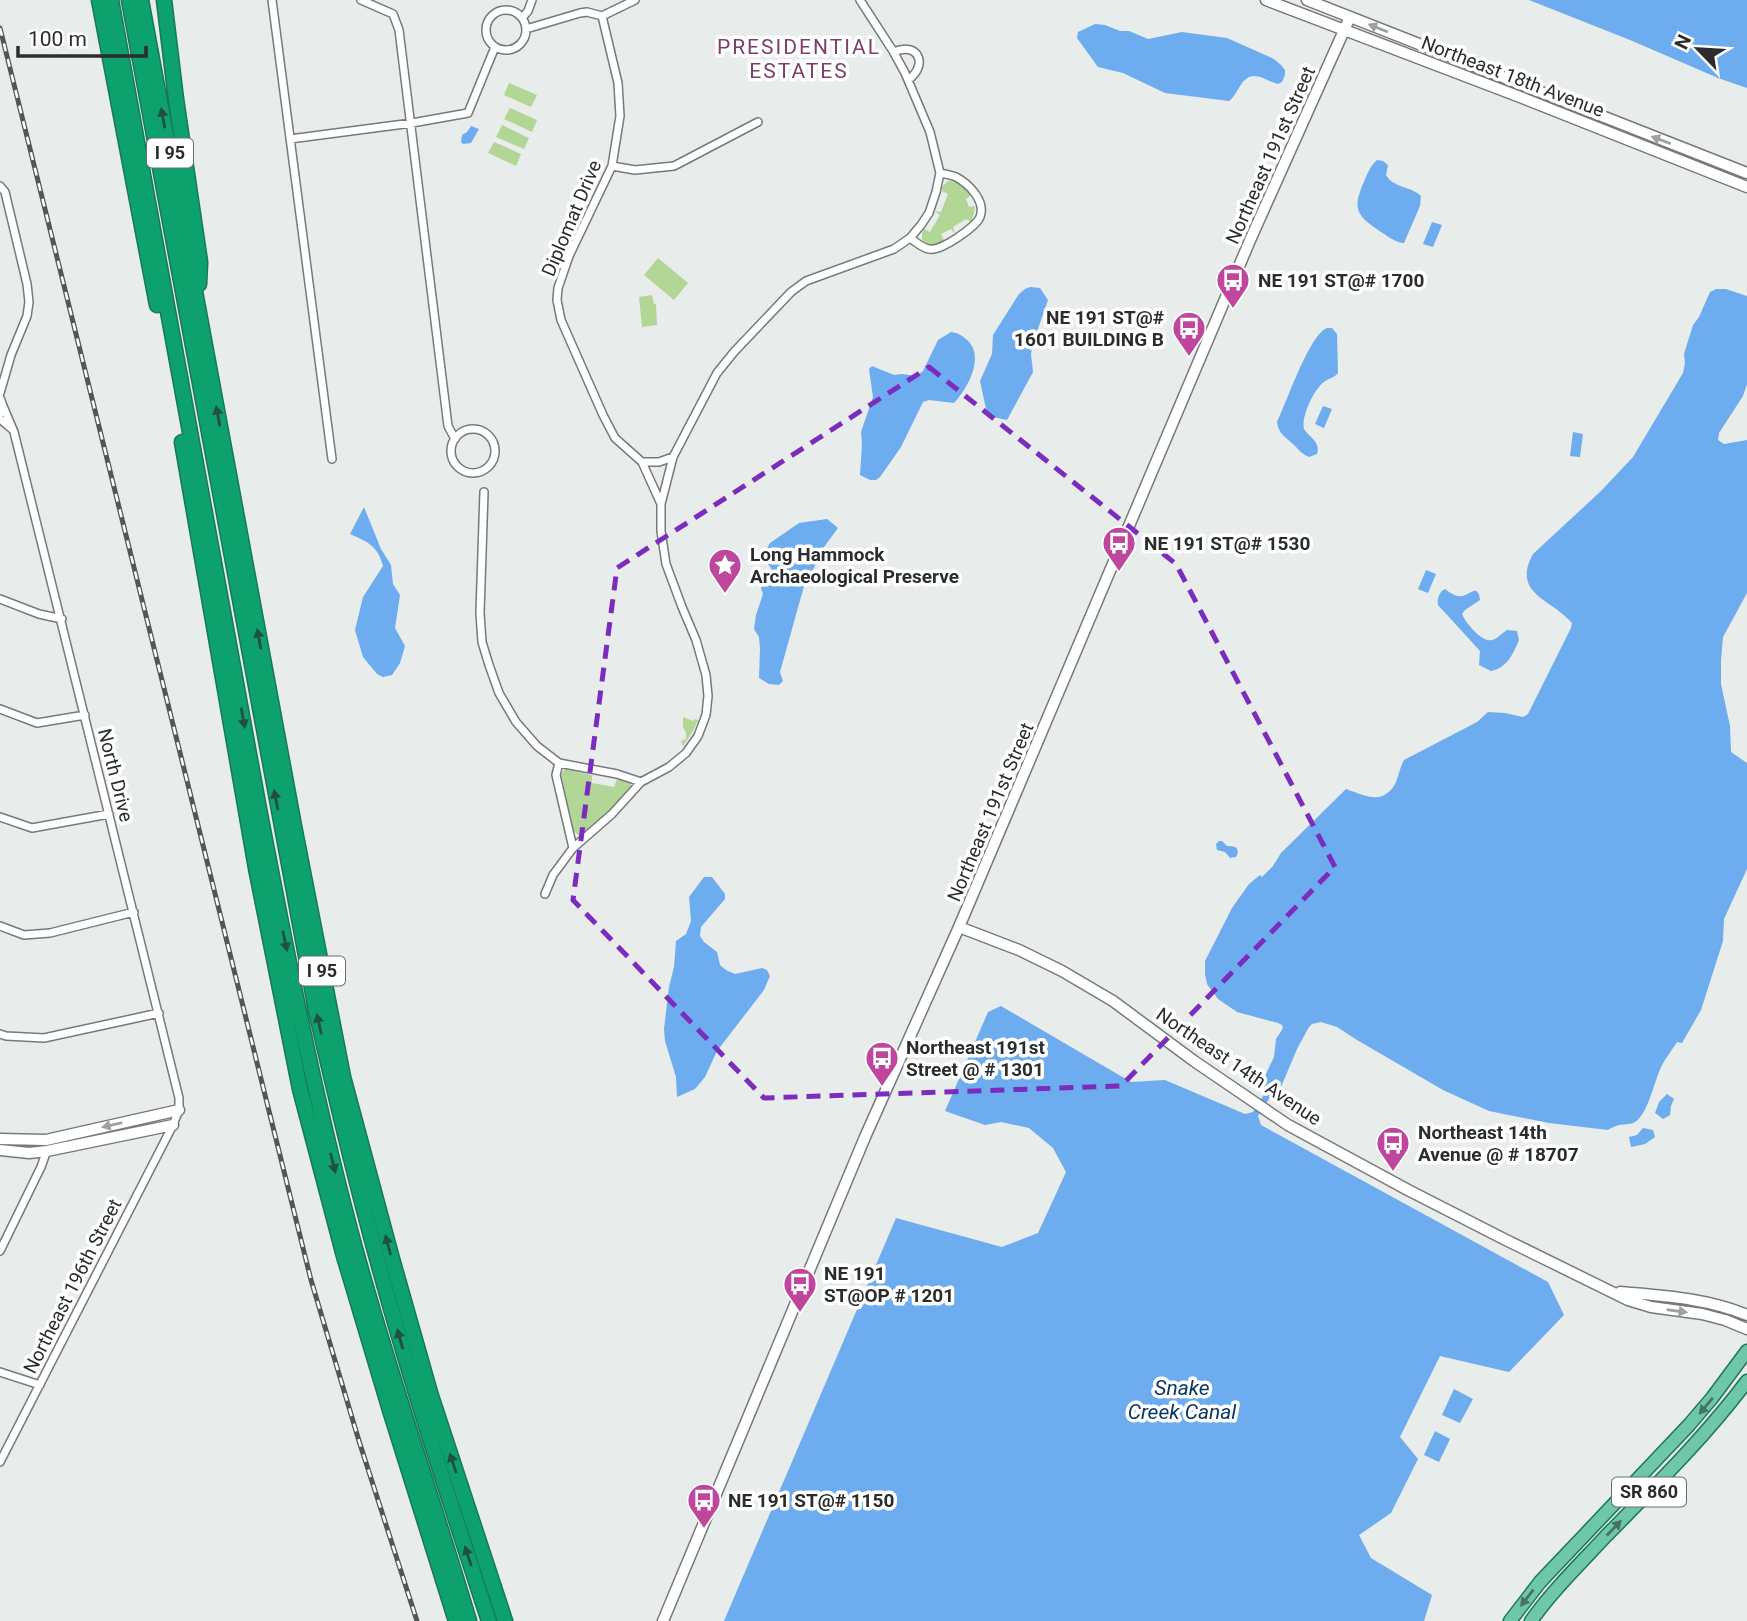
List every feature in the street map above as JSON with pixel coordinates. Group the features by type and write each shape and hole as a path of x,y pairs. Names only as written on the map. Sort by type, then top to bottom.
{"highway":[{"name":"I 95","path":"99,0 175,398 256,867 300,1089 363,1321 456,1621"},
{"path":"111,0 267,848 323,1121 390,1370 468,1621"},
{"path":"129,0 316,1010 382,1277 489,1621"},
{"name":"I 95","path":"141,0 291,813 343,1077 431,1396 505,1621"},
{"path":"164,0 200,262 198,306"},
{"path":"363,1321 468,1621"}],"main road":[{"name":"SR 860","path":"1510,1621 1550,1571 1689,1425 1747,1351"},
{"name":"SR 860","path":"1531,1621 1562,1582 1722,1414 1747,1381"},
{"path":"1550,1571 1562,1582"}],"street":[{"path":"272,0 332,459"},
{"path":"361,0 393,14 399,30 448,426 455,439"},
{"path":"506,9 522,18 526,29 524,39 514,49 508,50 495,47 487,38 486,25 494,14 506,9 511,0"},
{"path":"522,18 532,0"},
{"path":"526,29 580,13 602,16 635,0"},
{"path":"545,894 553,875 573,848 612,814 641,782 669,767 686,753 698,736 706,715 706,676 696,640 666,564 661,531 661,504 673,457 717,373 791,292 806,282 894,249 910,238 929,213 940,173 930,132 894,52 860,0"},
{"name":"Northeast 18th Avenue","path":"1266,0 1747,187"},
{"name":"Northeast 18th Avenue","path":"1307,0 1747,173"},
{"name":"Diplomat Drive","path":"602,16 618,83 620,116 612,166 569,256 558,288 557,300 561,320 615,438 642,462"},
{"name":"Northeast 191st Street","path":"663,1621 865,1137 959,928 1251,238 1350,17"},
{"path":"290,139 468,113 495,47"},
{"path":"894,52 909,49 914,51 919,59 917,72 908,80"},
{"path":"612,166 635,170 674,166 758,122"},
{"path":"910,238 930,250 937,249 974,225 980,217 981,208 974,191 956,177 940,173"},
{"path":"0,186 5,192 29,302 27,316 11,355 1,403"},
{"path":"0,370 11,355"},
{"name":"North Drive","path":"1,403 14,432 62,619 159,1013 179,1098 179,1110"},
{"path":"0,419 14,432"},
{"path":"470,429 483,432 495,448 488,467 474,473 460,468 452,456 451,449 455,439 470,429"},
{"path":"661,504 642,462 673,457"},
{"path":"484,492 480,613 482,642 499,692 516,722 537,746 559,763 617,774 641,782"},
{"path":"0,599 39,614 62,619"},
{"path":"0,709 37,723 85,715"},
{"path":"559,763 556,775 573,848"},
{"path":"0,817 32,828 109,814"},
{"path":"0,926 24,935 50,933 134,912"},
{"name":"Northeast 14th Avenue","path":"959,928 1019,950 1062,971 1113,1001 1194,1061 1288,1125 1502,1238 1628,1300 1651,1307 1702,1314 1747,1329"},
{"path":"0,1034 44,1038 159,1013"},
{"path":"0,1139 46,1145 173,1125 179,1110"},
{"path":"0,1150 29,1153 46,1145 179,1110"},
{"name":"Northeast 196th Street","path":"0,1462 173,1125"},
{"path":"0,1251 41,1167 46,1145"},
{"name":"Northeast 14th Avenue","path":"1612,1291 1710,1303 1747,1315"},
{"path":"0,1372 40,1385"}],"highlighted area":[{"path":"929,367 1176,564 1335,867 1121,1086 764,1098 573,900 617,568"}],"green space":[{"path":"509,83 537,95 531,107 504,95"},
{"path":"510,108 537,120 532,132 504,119"},
{"path":"502,125 529,138 524,149 496,137"},
{"path":"494,142 521,154 516,166 488,153"},
{"path":"948,181 957,182 971,195 966,199 969,207 975,206 974,213 971,222 966,219 953,227 955,234 951,229 941,234 944,240 930,246 922,240 922,233 924,229 930,232 940,215 935,211 941,212 948,194 942,191 942,187"},
{"path":"658,258 688,283 674,300 644,275"},
{"path":"652,295 656,304 657,325 642,327 639,297"},
{"path":"683,717 698,720 683,746 681,741 686,739 686,733"},
{"path":"565,769 591,775 592,783 614,787 617,779 629,781 632,787 602,819 582,835 578,835 574,831 561,775"}],"water":[{"path":"1529,0 1747,0 1747,88 1718,78"},
{"path":"1095,24 1129,31 1148,39 1182,32 1227,38 1274,59 1285,70 1285,75 1278,84 1260,77 1250,77 1229,101 1165,93 1123,73 1098,67 1077,38 1078,32"},
{"path":"471,126 479,129 471,143 463,144 462,135"},
{"path":"1377,160 1388,165 1386,175 1389,179 1421,196 1420,206 1404,243 1378,230 1365,220 1358,210 1360,192"},
{"path":"1432,222 1442,225 1433,247 1423,244"},
{"path":"1030,287 1040,288 1048,300 1033,343 1033,372 1007,420 988,418 980,381 992,354 993,335 1019,294"},
{"name":"Snake Creek Canal","path":"1726,289 1747,296 1747,384 1743,396 1719,433 1718,440 1724,444 1747,440 1747,593 1723,637 1721,684 1730,726 1731,752 1747,763 1747,869 1724,919 1723,941 1701,1010 1682,1043 1677,1042 1663,1064 1647,1106 1639,1118 1633,1123 1618,1125 1608,1130 1549,1123 1489,1111 1443,1090 1337,1027 1321,1022 1309,1027 1278,1094 1271,1096 1258,1116 1261,1125 1548,1282 1564,1315 1509,1372 1440,1356 1400,1437 1418,1459 1391,1513 1359,1535 1371,1558 1432,1595 1424,1621 724,1621 896,1218 1002,1247 1038,1233 1066,1172 1053,1148 1029,1128 1001,1122 985,1125 945,1111 988,1012 1001,1006 1131,1082 1165,1080 1245,1114 1253,1112 1265,1093 1262,1082 1274,1057 1276,1039 1283,1028 1278,1023 1237,1012 1218,999 1207,984 1205,961 1232,908 1249,884 1260,875 1262,877 1281,853 1346,789 1380,797 1396,782 1404,760 1477,722 1488,712 1523,717 1528,714 1572,623 1530,587 1528,567 1533,554 1601,491 1633,457 1683,373 1684,354 1693,325 1710,292"},
{"path":"1332,328 1337,334 1338,373 1320,386 1306,411 1304,429 1316,443 1318,450 1317,454 1309,457 1283,436 1277,422 1306,356 1320,333"},
{"path":"951,332 966,339 975,354 973,371 965,389 954,403 929,400 923,402 901,447 880,477 870,480 860,475 861,432 873,397 869,369 872,366 894,375 916,376 923,371 938,340"},
{"path":"1323,406 1332,409 1324,428 1315,424"},
{"path":"1573,432 1583,434 1580,457 1570,456"},
{"path":"364,507 381,549 391,565 393,584 400,595 395,628 405,646 400,663 392,675 383,677 377,674 363,657 355,630 363,597 383,566 371,546 350,534"},
{"path":"827,519 838,528 806,579 780,672 783,681 779,685 769,684 759,678 759,637 754,629 763,594 762,584 772,576 773,571 765,552 770,543 799,523"},
{"path":"1426,570 1436,574 1428,593 1418,589"},
{"path":"1445,589 1459,596 1478,592 1480,600 1462,614 1470,627 1484,638 1492,640 1507,630 1517,631 1517,645 1509,660 1501,667 1491,671 1479,665 1480,651 1438,605 1439,596"},
{"path":"1222,841 1227,846 1236,848 1236,857 1230,858 1225,852 1217,850 1216,844"},
{"path":"704,877 712,877 725,894 725,899 701,927 700,936 704,942 717,952 720,965 726,970 735,974 762,968 767,970 770,976 764,990 717,1051 705,1077 695,1089 677,1097 676,1077 664,1029 669,987 676,941 686,934 691,921 689,897"},
{"path":"1667,1094 1674,1099 1670,1115 1663,1119 1655,1113 1659,1102"},
{"path":"1643,1128 1653,1130 1655,1137 1645,1144 1631,1147 1629,1137 1637,1135"},
{"path":"1454,1389 1473,1399 1460,1423 1442,1415"},
{"path":"1435,1431 1450,1439 1439,1462 1424,1455"}],"railway":[{"path":"0,28 311,1280 417,1621"}],"place":[{"name":"NE 191 ST@# 1700","path":"1233,310"},
{"name":"NE 191 ST@# 1601 BUILDING B","path":"1189,358"},
{"name":"NE 191 ST@# 1530","path":"1119,573"},
{"name":"Long Hammock Archaeological Preserve","path":"725,595"},
{"name":"Northeast 191st Street @ # 1301","path":"882,1088"},
{"name":"Northeast 14th Avenue @ # 18707","path":"1393,1173"},
{"name":"NE 191 ST@OP # 1201","path":"800,1314"},
{"name":"NE 191 ST@# 1150","path":"704,1530"}],"district":[{"name":"PRESIDENTIAL ESTATES","path":"799,59"}]}
